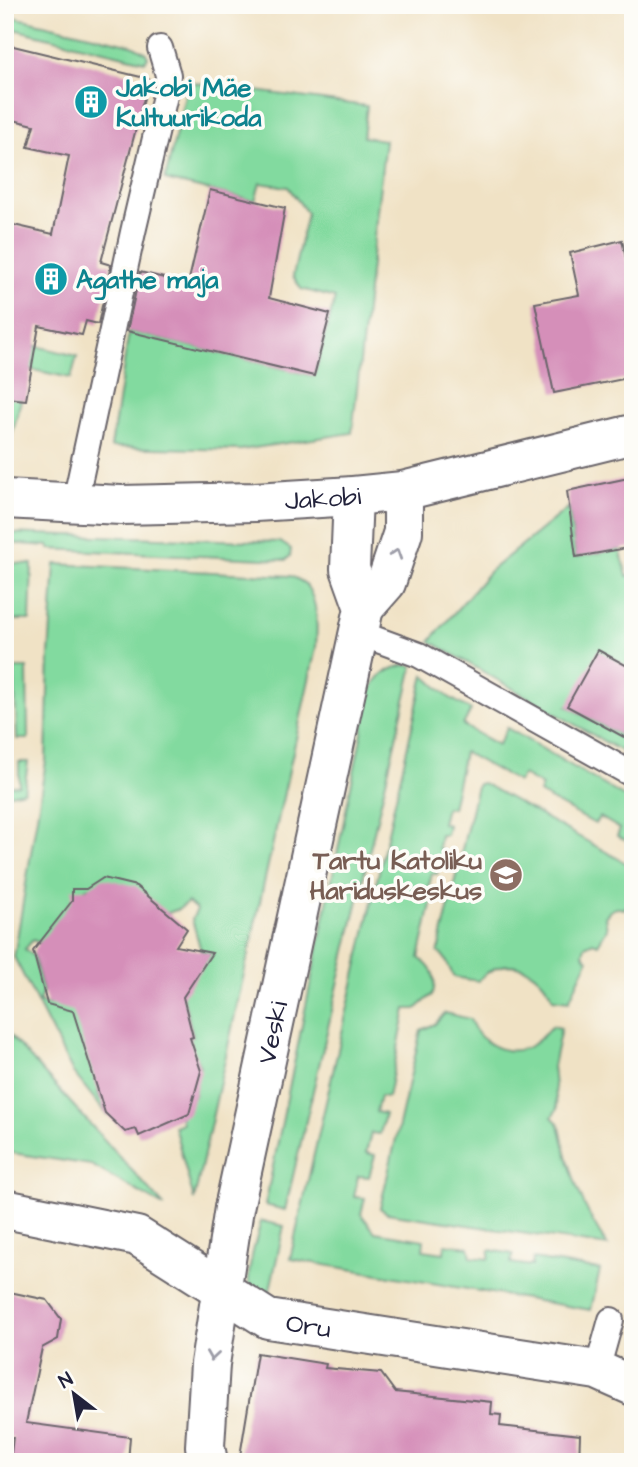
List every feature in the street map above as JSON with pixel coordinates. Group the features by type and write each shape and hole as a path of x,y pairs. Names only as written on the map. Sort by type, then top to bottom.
{"street":[{"name":"Jakobi","path":"5,499 121,505 255,502 403,491 633,434"},
{"name":"Veski","path":"208,1462 205,1446 210,1364 234,1208 361,620 386,583 403,532 403,491"},
{"path":"353,496 350,569 361,620"},
{"name":"Oru","path":"5,1209 137,1236 268,1319 597,1370 633,1386"}],"lane":[{"path":"75,502 167,87 168,75 160,48"},
{"path":"361,620 633,775"},
{"path":"597,1370 611,1320"}],"green space":[{"path":"5,15 132,45 145,52 148,57 145,61 5,27"},
{"path":"188,82 367,106 363,137 385,140 352,433 241,450 111,447 129,331 314,376 335,298 301,289 293,276 307,213 288,187 260,183 255,201 165,180"},
{"path":"20,342 77,356 71,378 29,369 11,439 5,438 5,414"},
{"path":"569,507 576,557 620,549 627,576 633,575 633,669 567,706 633,742 633,758 430,641 490,571"},
{"path":"5,533 280,542 291,549 286,560 49,549 49,546 5,543"},
{"path":"5,563 32,564 30,620 5,620"},
{"path":"55,564 291,576 306,585 315,607 316,648 194,1200 174,1126 182,1123 180,1117 192,1100 195,1090 193,1069 200,1066 185,1039 193,1036 181,990 211,954 201,951 192,919 197,910 188,902 179,909 151,919 95,894 89,887 80,892 42,944 33,940 25,949 34,956 43,990 39,1002 49,1005 51,998 79,992 102,1091 98,1092 100,1099 104,1098 108,1116 72,1071 14,957 46,761"},
{"path":"404,665 413,666 285,1210 265,1205 371,689 385,673"},
{"path":"14,668 27,668 28,739 17,739"},
{"path":"424,675 447,696 471,710 463,725 498,745 507,728 633,802 633,844 617,836 620,829 600,817 595,824 539,793 542,786 523,775 518,782 464,752 452,808 446,807 442,823 448,825 446,835 440,835 438,848 443,850 437,874 432,873 428,890 434,891 419,958 433,973 433,994 416,1009 406,1009 388,1097 380,1096 376,1112 385,1114 380,1134 371,1133 366,1153 375,1155 369,1177 358,1176 354,1197 365,1198 361,1214 375,1232 424,1240 423,1250 444,1253 445,1244 469,1247 471,1257 489,1259 490,1250 513,1254 511,1263 532,1266 533,1259 600,1270 591,1310 290,1259"},
{"path":"19,762 28,762 24,791 5,795 5,786 19,785"},
{"path":"483,783 633,867 633,899 624,909 615,908 605,917 607,929 598,944 593,942 585,946 583,954 588,960 569,1001 553,999 539,978 520,967 499,967 478,981 454,977 444,957 438,952 476,790 478,784"},
{"path":"445,1013 470,1019 480,1036 504,1050 523,1049 538,1041 552,1026 561,1028 553,1066 557,1109 552,1117 559,1124 583,1202 608,1246 387,1213 380,1208 421,1030 435,1024"},
{"path":"5,1030 165,1207 91,1165 5,1152"},
{"path":"261,1221 284,1226 268,1299 252,1292 249,1286 250,1268"}],"building":[{"path":"5,44 149,79 101,262 111,265 98,324 86,321 82,335 39,326 26,400 5,398 5,223 53,234 69,156 28,147 34,125 5,118"},
{"path":"210,190 285,208 269,298 330,314 314,376 127,331 140,272 188,284"},
{"path":"622,240 633,291 633,377 554,393 535,303 579,295 570,253"},
{"path":"633,477 633,547 576,557 567,491"},
{"path":"598,650 633,669 633,742 567,706"},
{"path":"103,878 136,886 187,929 176,946 212,953 183,997 193,1037 190,1038 201,1071 189,1114 139,1136 136,1129 125,1132 105,1113 73,1011 47,1004 33,951 72,901 72,889 86,889"},
{"path":"5,1291 47,1300 61,1319 58,1339 42,1348 26,1423 130,1437 128,1462 10,1462 13,1437 5,1437"},
{"path":"257,1353 326,1364 325,1368 381,1373 395,1392 492,1402 491,1414 501,1415 500,1426 580,1435 579,1462 239,1462"}],"place":[{"name":"Jakobi Mäe Kultuurikoda","path":"91,102"},
{"name":"Agathe maja","path":"51,279"},
{"name":"Tartu Katoliku Hariduskeskus","path":"506,875"}]}
